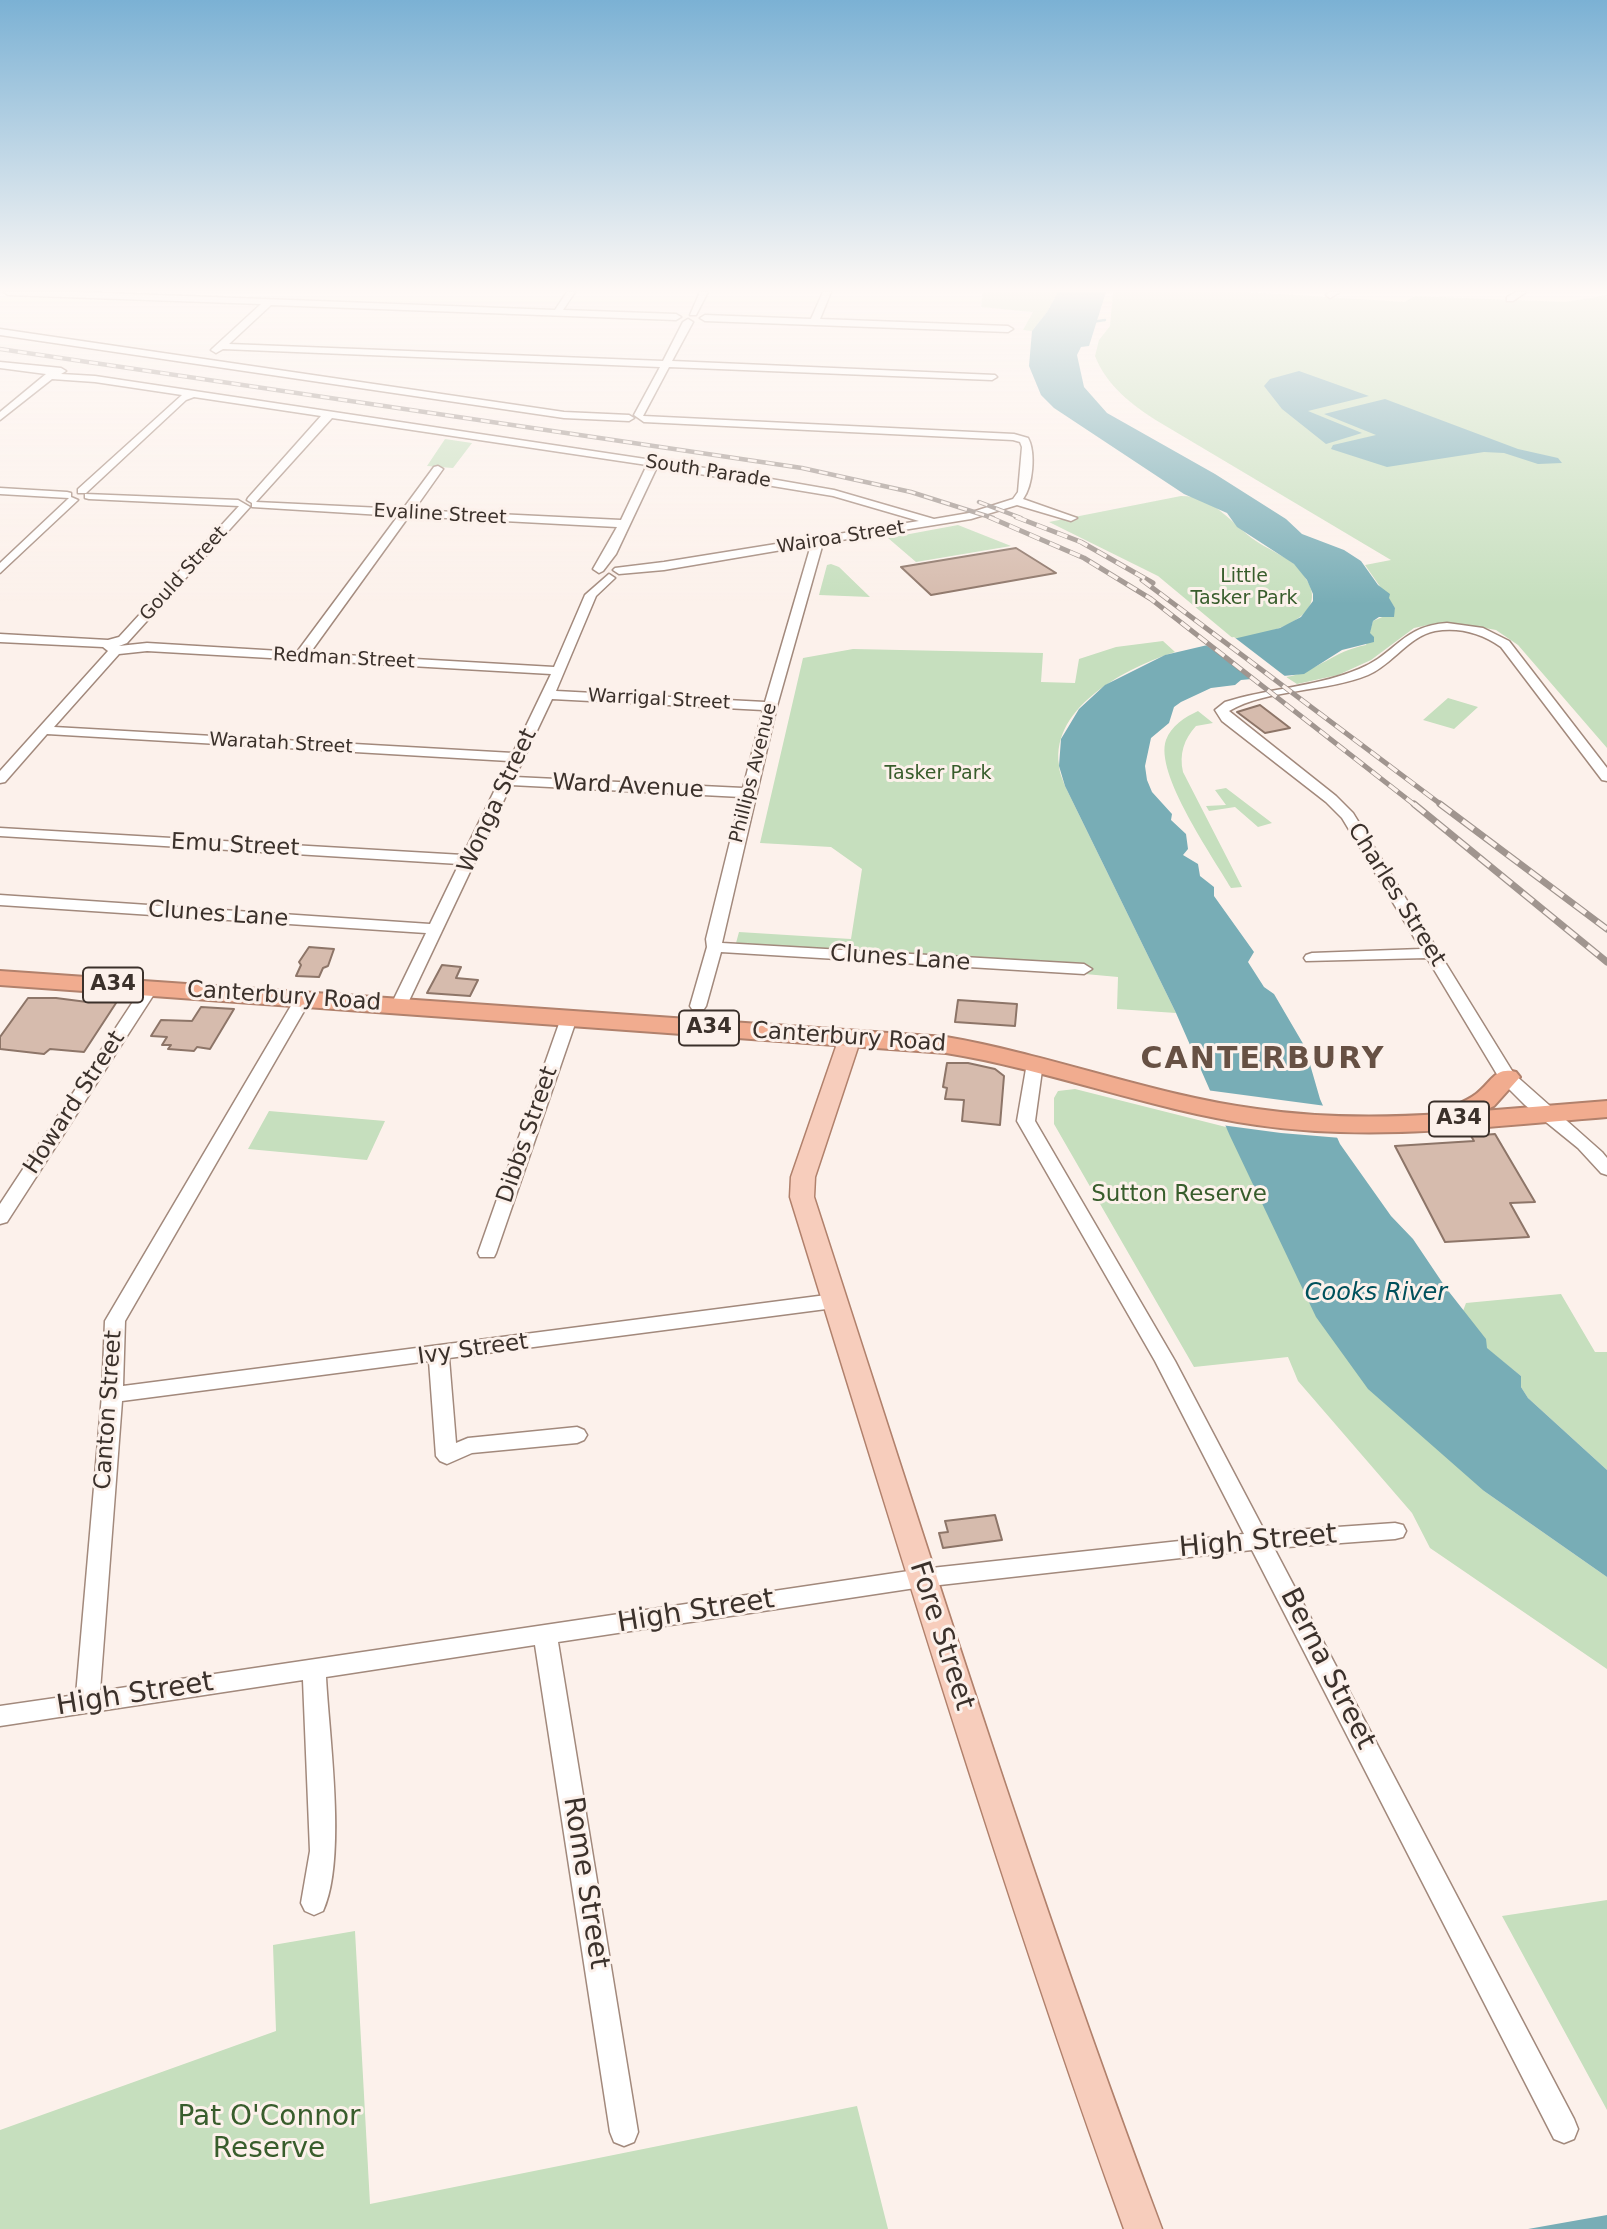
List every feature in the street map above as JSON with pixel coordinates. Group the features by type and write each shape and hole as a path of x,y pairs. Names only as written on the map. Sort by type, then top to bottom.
{"highway":[{"name":"Canterbury Road","path":"0,978 399,1004 956,1046 1035,1063 1219,1110 1280,1120 1374,1124 1607,1109"},
{"path":"1447,1119 1485,1100 1507,1077"}],"main road":[{"name":"Fore Street","path":"850,1038 803,1177 802,1197 1023,1888 1143,2229"}],"street":[{"path":"0,417 24,396"},
{"path":"0,569 187,396"},
{"name":"South Parade","path":"206,396 654,463 834,493 934,522"},
{"path":"438,396 564,415 962,433 1021,439 1027,447 1023,492 1017,501 1071,518"},
{"path":"638,418 649,396"},
{"name":"Gould Street","path":"0,779 323,419 331,414"},
{"name":"Wonga Street","path":"399,1004 548,695 591,595 608,573 610,554 654,463"},
{"path":"300,657 438,469"},
{"name":"Evaline Street","path":"0,491 624,524"},
{"name":"Wairoa Street","path":"608,573 971,516 1017,501"},
{"name":"Phillips Avenue","path":"698,1006 715,947 714,939 770,706 818,541"},
{"name":"Charles Street","path":"1607,777 1505,644 1494,636 1468,628 1425,630 1376,666 1358,674 1227,706 1222,710 1224,716 1344,812 1507,1077 1524,1097 1587,1147 1607,1170"},
{"name":"Redman Street","path":"0,638 559,671"},
{"name":"Warrigal Street","path":"548,695 770,706"},
{"name":"Waratah Street","path":"44,730 518,757"},
{"name":"Ward Avenue","path":"507,781 750,793"},
{"name":"Emu Street","path":"0,832 470,860"},
{"name":"Clunes Lane","path":"0,900 437,929"},
{"name":"Clunes Lane","path":"715,947 1084,970"},
{"path":"1312,958 1432,953"},
{"name":"Howard Street","path":"0,1218 150,988"},
{"name":"Canton Street","path":"87,1703 112,1395 115,1321 303,999"},
{"name":"Dibbs Street","path":"487,1253 569,1018"},
{"name":"Berna Street","path":"1035,1063 1026,1121 1165,1361 1564,2129"},
{"name":"Ivy Street","path":"112,1395 834,1301"},
{"path":"439,1354 447,1456 468,1446 577,1434"},
{"name":"High Street","path":"0,1716 922,1578 1260,1541 1395,1531"},
{"name":"Rome Street","path":"545,1635 624,2132"},
{"path":"314,1668 323,1851 314,1903"}],"green space":[{"path":"1124,396 1607,396 1607,748 1518,645 1496,630 1437,623 1414,628 1371,660 1338,675 1297,684 1286,677 1307,671 1344,652 1366,645 1373,621 1394,612 1395,608 1365,565 1391,560 1140,409"},
{"path":"445,439 472,443 453,468 427,466"},
{"name":"Little Tasker Park","path":"1181,496 1193,497 1213,506 1256,541 1296,565 1309,584 1312,597 1308,608 1300,617 1274,630 1235,640 1158,576 1049,522"},
{"path":"958,525 1011,546 916,562 888,538"},
{"path":"827,565 839,567 870,597 819,595"},
{"name":"Tasker Park","path":"1163,641 1175,652 1116,679 1080,707 1067,725 1060,744 1059,765 1065,786 1176,1013 1117,1009 1118,977 1085,974 1085,967 736,943 739,932 851,939 862,869 831,847 760,843 803,658 853,649 1043,653 1041,682 1075,683 1079,659 1116,647"},
{"path":"1448,698 1478,707 1454,729 1423,720"},
{"path":"1198,711 1213,723 1196,726 1188,736 1182,753 1183,772 1242,887 1231,888 1187,815 1169,773 1165,755 1168,735 1179,722"},
{"path":"1226,788 1272,823 1258,827 1235,807 1209,811 1206,806 1226,805 1215,790"},
{"name":"Sutton Reserve","path":"1075,1089 1226,1127 1484,1491 1607,1577 1607,1669 1430,1548 1412,1513 1298,1381 1288,1357 1194,1367 1054,1124 1054,1098 1058,1091"},
{"path":"269,1111 385,1121 367,1160 248,1149"},
{"path":"1561,1294 1595,1352 1607,1352 1607,1470 1528,1398 1521,1387 1521,1376 1486,1348 1463,1311 1466,1303"},
{"path":"1607,1900 1607,2110 1502,1916"},
{"name":"Pat O'Connor Reserve","path":"355,1931 370,2204 857,2106 888,2229 0,2229 0,2130 276,2031 273,1945"}],"water":[{"name":"Cooks River","path":"1042,396 1092,396 1107,413 1215,474 1286,519 1302,534 1344,550 1361,561 1378,585 1390,594 1389,598 1395,608 1394,617 1379,617 1373,621 1370,633 1374,642 1342,650 1304,674 1241,680 1235,685 1211,688 1174,707 1169,723 1151,738 1145,766 1147,780 1152,792 1172,814 1171,820 1186,834 1188,849 1183,855 1198,864 1200,876 1214,887 1214,896 1254,952 1248,962 1264,987 1274,994 1305,1047 1320,1099 1340,1144 1391,1216 1413,1239 1446,1288 1486,1339 1487,1348 1521,1376 1521,1387 1528,1398 1607,1470 1607,1577 1484,1491 1368,1389 1316,1317 1230,1136 1176,1013 1065,786 1059,766 1061,739 1079,709 1105,685 1165,655 1280,628 1301,617 1313,601 1307,580 1294,564 1237,527 1227,513 1184,494 1054,408"},
{"path":"1272,396 1369,396 1308,411 1362,433 1326,444 1282,409"},
{"path":"1385,399 1518,449 1558,458 1562,463 1538,464 1504,453 1484,452 1387,467 1331,449 1333,445 1376,435 1324,414"},
{"path":"1607,2215 1607,2229 1528,2229"}],"pier":[{"path":"1234,637 1290,680 1258,683 1202,642"},
{"path":"1206,1090 1326,1106 1341,1138 1221,1125"}],"building":[{"path":"1016,548 1056,573 931,595 901,567"},
{"path":"1260,705 1290,728 1265,733 1237,712"},
{"path":"309,947 334,949 328,966 323,968 319,977 296,976 301,965 299,962"},
{"path":"442,965 461,967 456,978 478,980 470,996 427,993"},
{"path":"28,998 87,1002 89,998 118,1000 84,1052 50,1049 44,1054 0,1049 0,1037"},
{"path":"958,1000 1017,1004 1015,1026 955,1022"},
{"path":"201,1007 234,1009 210,1049 168,1049 171,1045 162,1045 167,1037 151,1036 161,1020 192,1021"},
{"path":"947,1063 968,1063 995,1069 1004,1076 1000,1125 962,1121 964,1100 945,1099 947,1088 943,1087"},
{"path":"1495,1134 1535,1202 1510,1203 1529,1237 1445,1242 1395,1146 1474,1141 1471,1136"},
{"path":"995,1515 1002,1540 943,1548 939,1533 948,1532 945,1521"}],"railway":[{"path":"317,396 802,468 911,492 993,518"},
{"path":"979,502 1021,518"},
{"path":"989,517 1084,558 1151,599 1416,806"},
{"path":"1016,517 1081,542 1153,583"},
{"path":"1142,580 1443,806"},
{"path":"1414,804 1607,962"},
{"path":"1440,804 1607,929"}],"district":[{"name":"CANTERBURY","path":"1263,1060"}]}
